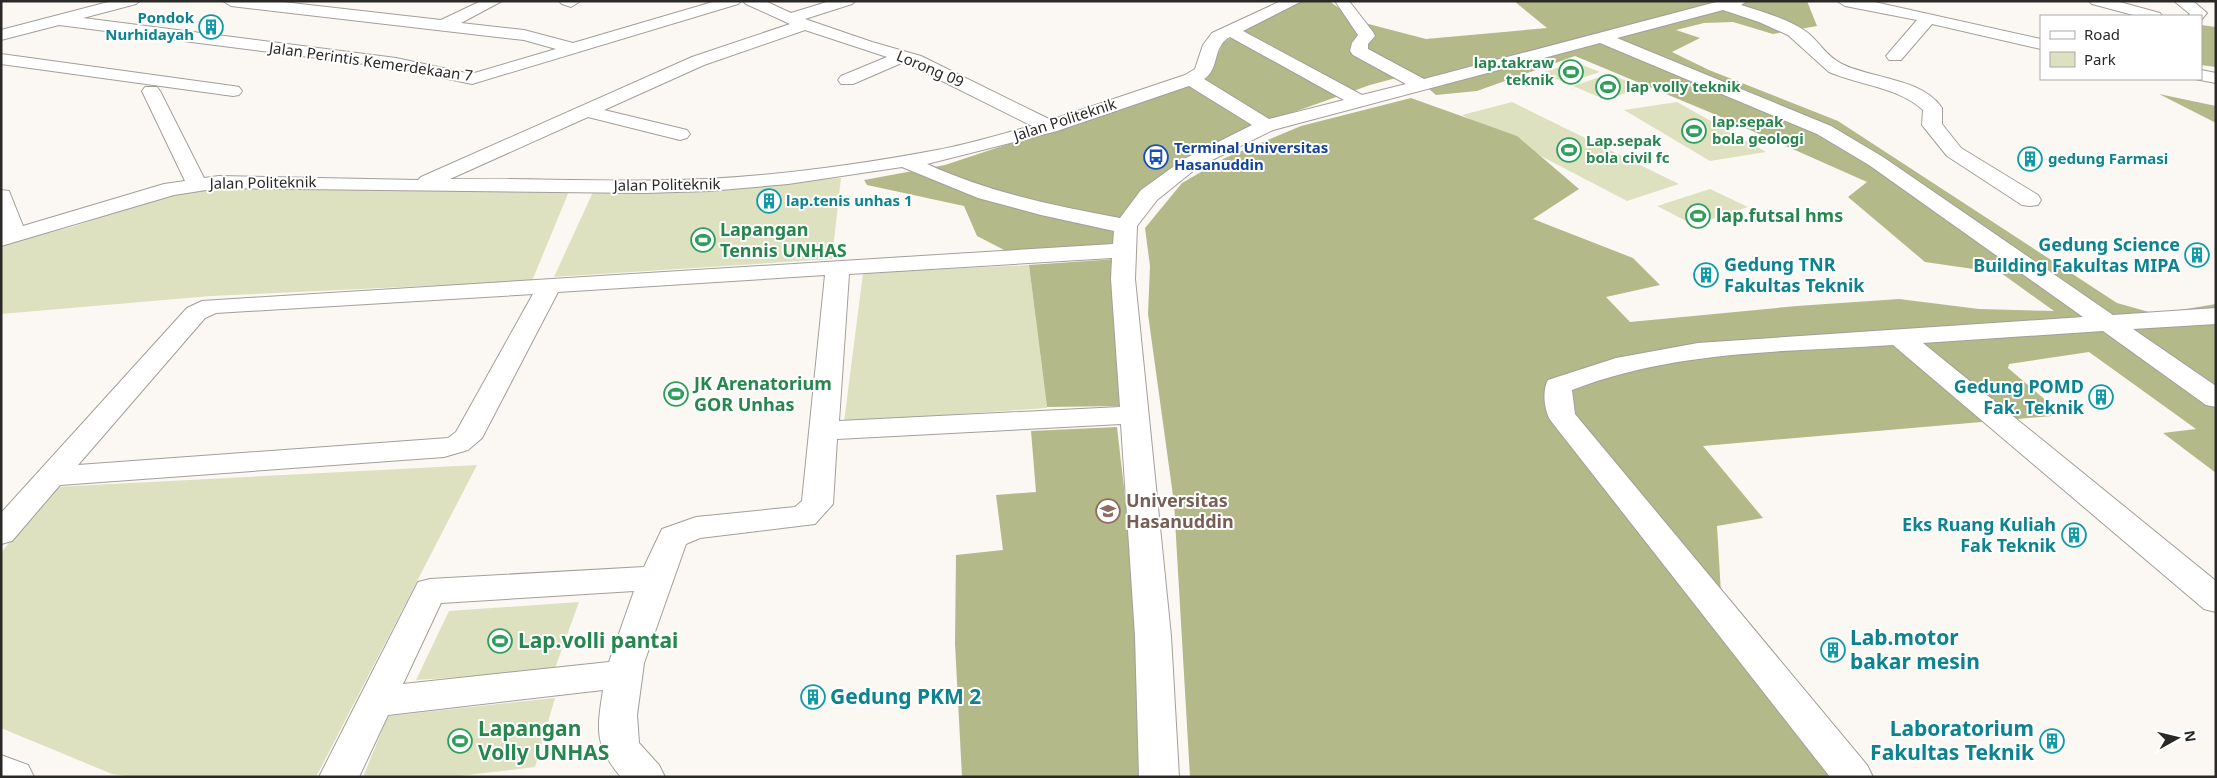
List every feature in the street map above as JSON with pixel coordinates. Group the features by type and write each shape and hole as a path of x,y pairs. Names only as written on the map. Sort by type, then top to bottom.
{"street":[{"name":"Jalan Perintis Kemerdekaan 7","path":"1,34 131,1"},
{"path":"231,1 535,37 570,48"},
{"path":"442,26 494,1"},
{"name":"Jalan Perintis Kemerdekaan 7","path":"59,20 396,63 466,79 499,72 570,48 733,1"},
{"path":"751,1 797,22"},
{"path":"415,186 698,61 847,1"},
{"name":"Jalan Politeknik","path":"8,237 147,196 197,184 253,181 415,186 530,184 644,187 709,185 788,178 939,156 1050,126 1191,78 1203,72 1211,45 1218,37 1236,34 1294,1"},
{"path":"1845,1 2040,44"},
{"path":"2097,1 2150,15"},
{"path":"2182,1 2199,13 2197,15"},
{"path":"1342,2 1367,36 1360,42 1359,51 1420,84"},
{"path":"1159,777 1152,636 1123,279 1126,226 1149,195 1190,163 1266,126 1732,3 1800,36 1823,60 1835,68 1912,94 1929,103 1933,108 1932,125 1954,152 2030,200"},
{"path":"1895,56 1928,18"},
{"name":"Lorong 09","path":"797,22 866,46 905,56 977,89 1050,126"},
{"path":"1236,34 1360,101"},
{"path":"1602,38 1824,130 1876,161 2216,400"},
{"path":"847,80 905,56"},
{"path":"1,59 233,91"},
{"path":"2202,75 2216,78"},
{"path":"1191,78 1266,126"},
{"path":"151,91 197,184"},
{"path":"586,111 680,134"},
{"path":"905,161 943,179 994,198 1054,213 1126,226"},
{"path":"1,196 8,237"},
{"path":"1,533 54,476 196,313 207,308 1125,250"},
{"path":"645,777 620,749 618,715 624,674 656,578 673,536 684,531 804,517 812,512 817,504 838,268"},
{"path":"54,476 444,448 458,444 467,438 550,285"},
{"path":"1853,777 1561,415 1558,386 1586,373 1642,359 1745,347 2216,316"},
{"path":"1900,337 2216,600"},
{"path":"822,431 1134,415"},
{"path":"339,777 430,591 656,578"},
{"path":"375,702 624,674"},
{"path":"1,771 14,777"}],"green space":[{"path":"1303,1 1329,1 1357,21 1426,39 1547,28 1514,1 1807,1 1817,26 1773,34 1733,22 1704,23 1676,30 1700,38 1672,52 1709,70 1838,121 2117,303 2156,314 2216,304 2216,473 2163,433 2196,429 2089,352 2009,364 2008,368 2063,415 1703,446 1763,518 1717,526 1723,627 1872,777 1190,777 1174,503 1148,314 1150,266 1145,228 1182,183 1225,158 1301,126 1411,98 1517,136 1579,189 1533,219 1633,258 1660,285 1606,297 1630,322 1797,306 1899,299 1979,309 2054,311 2001,273 1925,262 1848,197 1867,182 1714,114 1575,56 1477,91 1436,95 1411,74 1370,85 1257,125 1155,184 1119,247 1012,254 977,236 964,206 867,185 864,180 945,165 1207,78 1223,43 1253,24"},
{"path":"2202,25 2216,27 2216,67 2202,65"},
{"name":"lap.takraw teknik","path":"1575,62 1600,72 1566,83 1541,73"},
{"name":"lap volly teknik","path":"1609,74 1643,87 1606,100 1573,86"},
{"path":"2159,94 2216,106 2216,123"},
{"name":"Lap.sepak bola civil fc","path":"1512,102 1679,184 1627,201 1462,115"},
{"name":"lap.sepak bola geologi","path":"1677,102 1766,152 1710,161 1624,110"},
{"name":"Lapangan Tennis UNHAS","path":"841,178 832,259 554,277 593,192"},
{"path":"219,186 475,191 570,189 532,281 211,296 1,314 1,245 72,227 166,195"},
{"name":"lap.futsal hms","path":"1710,189 1748,207 1694,225 1657,206"},
{"path":"1116,259 1122,406 1047,407 1029,265"},
{"path":"1029,265 1047,408 844,422 863,273"},
{"path":"1117,427 1132,558 1141,777 962,777 955,644 956,555 1003,550 996,495 1036,492 1031,431"},
{"path":"477,465 316,777 135,777 112,774 1,728 1,553 54,487"},
{"name":"Lap.volli pantai","path":"579,602 554,671 416,680 449,611"},
{"name":"Lapangan Volly UNHAS","path":"555,698 535,767 451,777 363,777 388,716"}],"place":[{"name":"Pondok Nurhidayah","path":"211,27"},
{"name":"lap.takraw teknik","path":"1571,72"},
{"name":"lap volly teknik","path":"1608,87"},
{"name":"lap.sepak bola geologi","path":"1694,131"},
{"name":"Lap.sepak bola civil fc","path":"1569,150"},
{"name":"Terminal Universitas Hasanuddin","path":"1156,157"},
{"name":"gedung Farmasi","path":"2030,159"},
{"name":"lap.tenis unhas 1","path":"769,201"},
{"name":"lap.futsal hms","path":"1698,216"},
{"name":"Lapangan Tennis UNHAS","path":"703,240"},
{"name":"Gedung Science Building Fakultas MIPA","path":"2197,255"},
{"name":"Gedung TNR Fakultas Teknik","path":"1706,275"},
{"name":"JK Arenatorium GOR Unhas","path":"676,394"},
{"name":"Gedung POMD Fak. Teknik","path":"2101,397"},
{"name":"Universitas Hasanuddin","path":"1108,511"},
{"name":"Eks Ruang Kuliah Fak Teknik","path":"2074,535"},
{"name":"Lap.volli pantai","path":"500,641"},
{"name":"Lab.motor bakar mesin","path":"1833,650"},
{"name":"Gedung PKM 2","path":"813,697"},
{"name":"Lapangan Volly UNHAS","path":"460,741"},
{"name":"Laboratorium Fakultas Teknik","path":"2052,741"}]}
